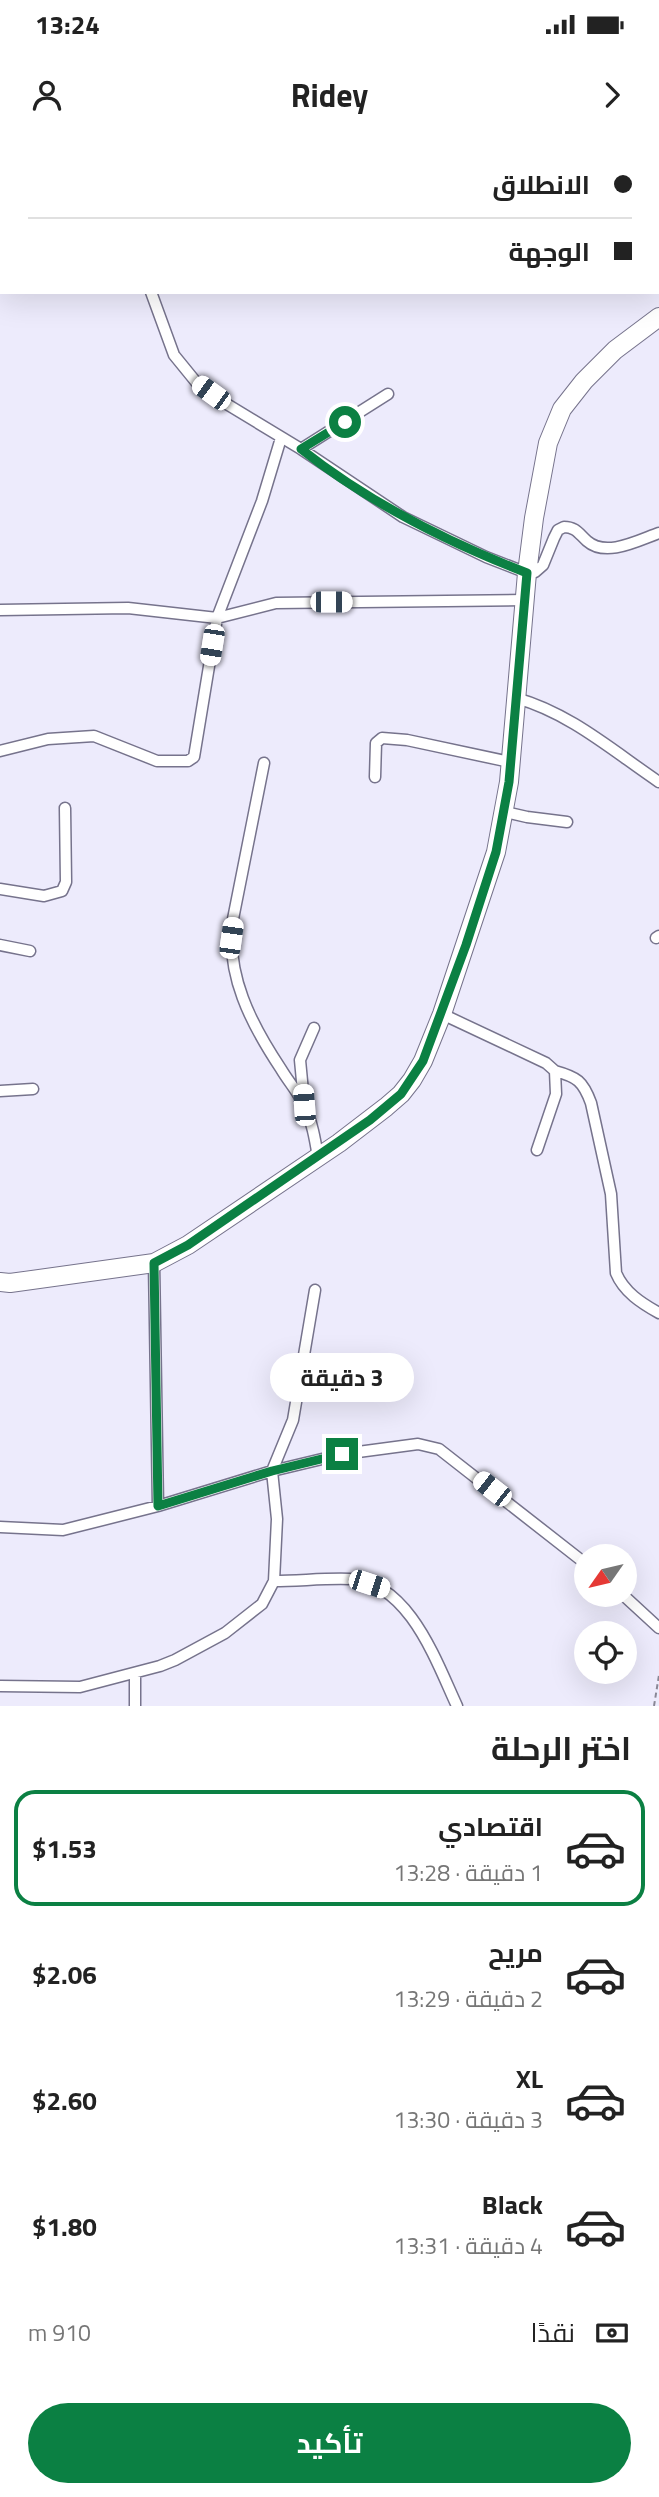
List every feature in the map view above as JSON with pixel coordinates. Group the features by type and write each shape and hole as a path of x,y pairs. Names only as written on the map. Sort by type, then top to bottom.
{"main road":[{"path":"0,1282 10,1283 154,1263 188,1245 318,1157 401,1094 423,1061 442,1014 487,883 505,812 527,573 548,443 562,409 584,381 615,350 659,317"}],"street":[{"path":"151,294 174,355 196,382 403,517 486,557 527,573 536,572 543,565 558,530 564,527 574,528 588,542 598,547 620,547 659,533"},
{"path":"301,449 388,394"},
{"path":"0,751 48,739 94,736 156,761 191,760 196,754 216,618 262,501 281,438"},
{"path":"0,610 128,608 216,618 276,603 525,600"},
{"path":"516,698 561,715 659,782"},
{"path":"375,777 376,743 382,738 407,740 510,762"},
{"path":"264,763 233,919 233,959 240,992 250,1017 304,1105 312,1124 318,1157"},
{"path":"0,889 44,896 62,891 66,882 65,808"},
{"path":"505,812 567,822"},
{"path":"0,946 30,951"},
{"path":"442,1014 546,1063 555,1071 574,1076 586,1088 611,1194 616,1273 619,1281 643,1305 659,1312"},
{"path":"304,1105 300,1060 314,1028"},
{"path":"537,1150 556,1094 555,1071"},
{"path":"0,1091 33,1089"},
{"path":"154,1263 158,1506"},
{"path":"0,1686 79,1687 135,1673 175,1660 225,1633 262,1604 274,1581 277,1519 272,1471 293,1420 315,1290"},
{"path":"0,1527 63,1530 342,1454 418,1444 439,1448 574,1555"},
{"path":"274,1581 353,1579 384,1589 404,1607 434,1657 457,1706"},
{"path":"636,1607 659,1628"},
{"path":"135,1673 135,1706"}],"path":[{"path":"654,1706 659,1675"}],"route":[{"path":"342,1454 272,1471 158,1506 154,1263 188,1245 339,1143 401,1094 412,1080 423,1061 442,1014 484,892 505,812 527,573 486,557 403,517 301,449 345,422"}]}
